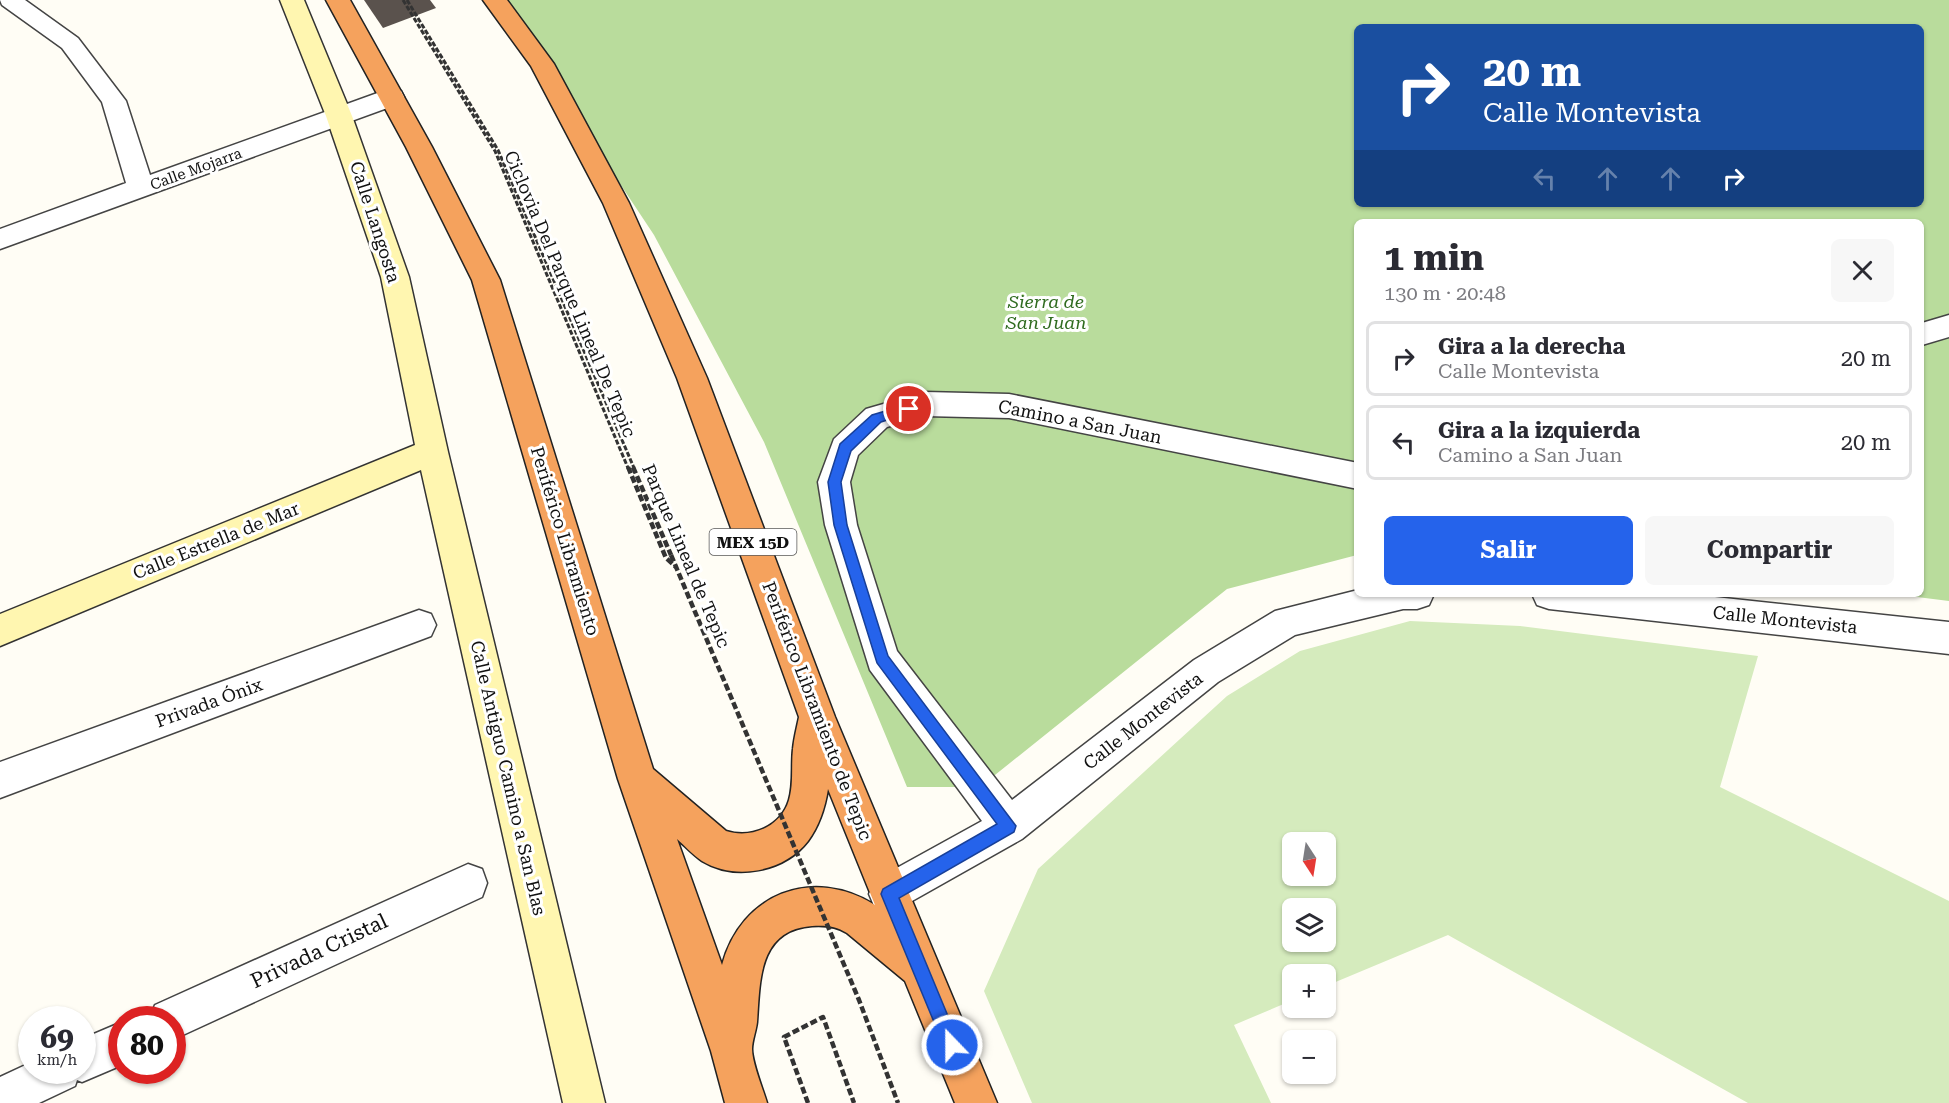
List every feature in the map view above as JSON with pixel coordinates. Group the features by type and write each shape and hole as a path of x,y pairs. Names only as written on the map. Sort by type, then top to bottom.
{"highway":[{"name":"Periférico Libramiento","path":"338,0 392,97 486,280 637,779 732,1051 746,1103"},
{"name":"Periférico Libramiento de Tepic","path":"495,0 542,64 616,203 692,378 817,717 976,1103"},
{"path":"637,779 715,847 735,853 757,852 778,843 794,828 806,808 810,788 811,748 817,717"},
{"path":"732,1051 743,959 752,939 765,924 783,913 817,905 836,907 859,918 920,967"}],"street":[{"path":"10,0 70,43 114,101 141,189"},
{"name":"Calle Langosta","path":"292,0 339,116 394,277 432,452"},
{"name":"Calle Mojarra","path":"0,239 392,97"},
{"path":"1924,333 1949,326"},
{"name":"Camino a San Juan","path":"1009,826 882,659 841,525 834,482 845,448 877,418 925,404 1009,406 1354,475"},
{"name":"Calle Estrella de Mar","path":"0,630 432,452"},
{"name":"Calle Antiguo Camino a San Blas","path":"432,452 584,1103"},
{"name":"Calle Montevista","path":"889,894 1009,826 1206,671 1287,622 1391,597"},
{"name":"Calle Montevista","path":"1576,597 1949,638"},
{"name":"Privada Ónix","path":"0,780 419,625"},
{"name":"Privada Cristal","path":"186,1013 468,883"},
{"path":"0,1099 32,1084"}],"path":[{"path":"405,0 428,37"},
{"name":"Parque Lineal de Tepic","path":"428,37 498,150 859,1000 898,1103"},
{"name":"Ciclovia Del Parque Lineal De Tepic","path":"428,37 495,151 666,558 676,567"},
{"path":"808,1103 784,1037 823,1017 854,1103"}],"green space":[{"name":"Sierra de San Juan","path":"498,0 1949,0 1949,601 1917,597 1924,597 1924,219 1354,219 1354,556 1227,589 980,787 907,787 764,442 654,235"},
{"path":"1410,621 1520,626 1758,656 1720,787 1949,901 1949,1103 1748,1103 1448,935 1336,982 1336,964 1282,964 1282,1005 1234,1025 1271,1103 1032,1103 984,991 1038,869 1227,696 1300,651"}],"building":[{"path":"364,0 430,0 436,8 383,28"}],"route":[{"path":"909,409 877,418 845,448 834,482 841,525 882,659 1009,826 889,894 952,1045"}]}
